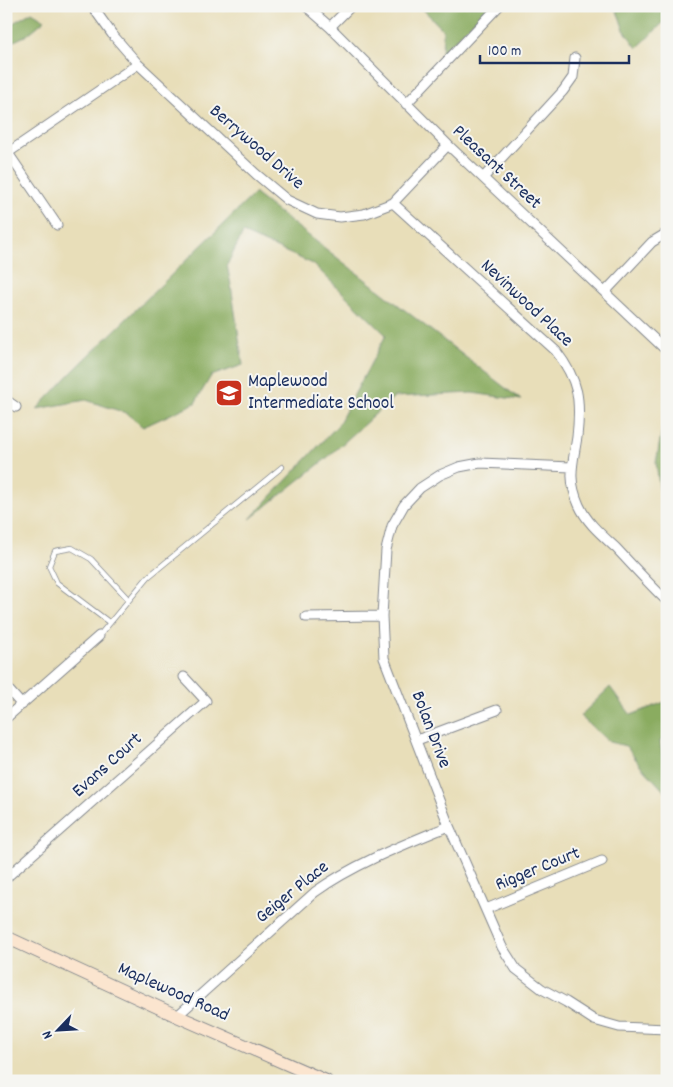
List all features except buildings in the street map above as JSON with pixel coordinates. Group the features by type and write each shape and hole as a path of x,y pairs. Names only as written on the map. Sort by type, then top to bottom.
{"street":[{"name":"Berrywood Drive","path":"92,6 112,34 138,64 256,174 287,200 317,214 340,216 364,214 393,203 448,145"},
{"name":"Pleasant Street","path":"306,6 330,27 448,145 667,351"},
{"path":"330,27 351,6"},
{"path":"406,104 499,6"},
{"path":"483,178 563,91 573,77 576,58"},
{"path":"57,225 7,153 138,64"},
{"name":"Nevinwood Place","path":"393,203 556,351 569,368 577,389 579,411 571,467 572,481 579,505 591,525 667,601"},
{"path":"605,292 652,242 667,233"},
{"path":"6,400 16,407"},
{"name":"Bolan Drive","path":"571,467 480,463 459,467 446,472 420,488 404,505 392,526 386,550 382,616 384,658 450,826 502,947 516,969 542,989 594,1020 619,1027 667,1029"},
{"path":"306,617 382,616"},
{"path":"6,718 99,636"},
{"name":"Evans Court","path":"6,878 206,701 184,677"},
{"path":"6,687 22,704"},
{"path":"417,740 497,710"},
{"name":"Geiger Place","path":"177,1016 315,892 336,877 358,865 450,826"},
{"name":"Rigger Court","path":"486,909 602,862"},
{"name":"Maplewood Road","path":"6,937 177,1016 326,1081"}],"lane":[{"path":"99,636 148,576 282,467"},
{"path":"110,623 57,583 49,566 55,551 72,548 90,559 129,600"}],"green space":[{"path":"420,6 489,6 442,54 443,30"},
{"path":"615,6 648,6 650,11 659,6 667,6 667,19 637,48 624,30"},
{"path":"32,12 45,20 27,35 6,45 6,27"},
{"path":"255,193 521,400 472,393 394,397 327,458 250,519 338,425 386,335 313,264 243,233 227,265 243,365 211,376 195,403 143,427 126,413 86,400 37,409 71,373"},
{"path":"667,401 667,510 662,507 656,463"},
{"path":"610,687 631,715 667,701 667,737 660,741 663,761 667,762 667,794 640,765 626,746 609,742 580,716"}],"place":[{"name":"Maplewood Intermediate School","path":"229,393"}]}
